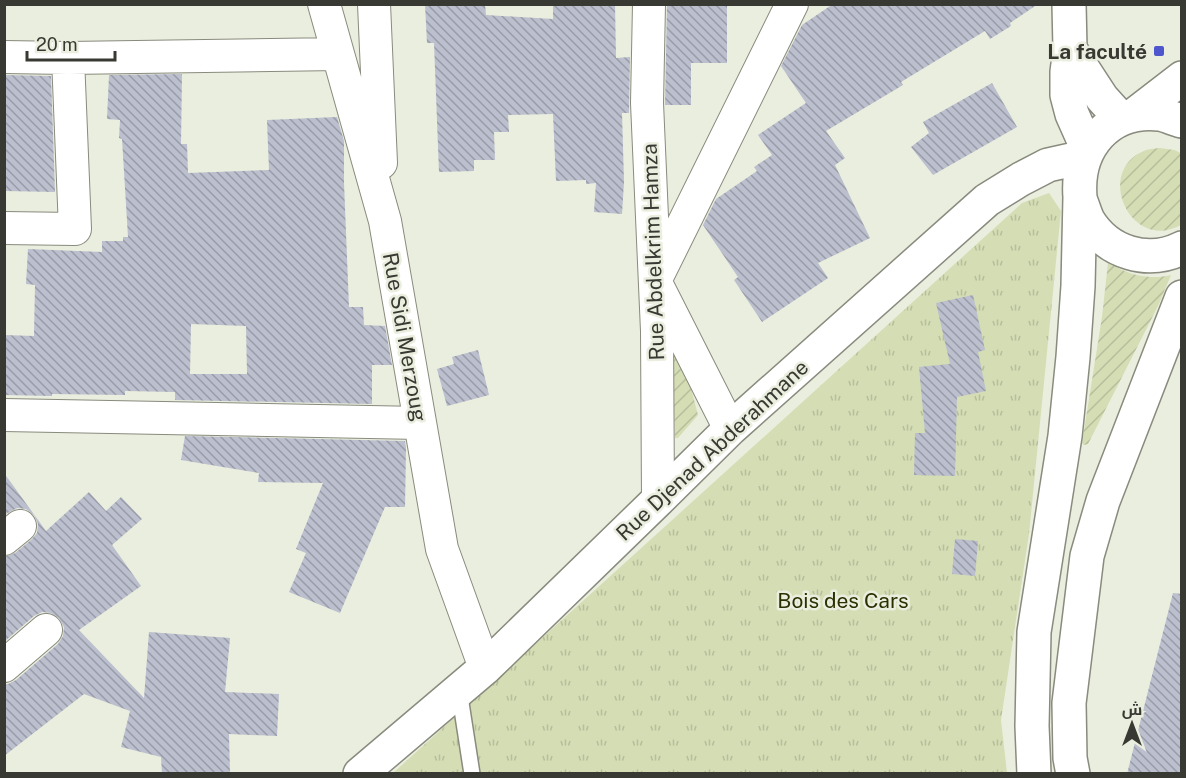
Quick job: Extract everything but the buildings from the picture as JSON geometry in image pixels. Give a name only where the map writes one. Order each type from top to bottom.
[{"type":"main road","points":[[1070,4],[1067,94],[1086,154]]},
{"type":"main road","points":[[1070,49],[1102,98],[1128,117],[1160,114],[1182,121]]},
{"type":"main road","points":[[1034,774],[1032,726],[1034,633],[1065,436],[1074,357],[1080,197],[1078,183],[1086,154],[1097,137],[1108,127],[1128,117],[1182,78]]},
{"type":"main road","name":"Rue Djenad Abderahmane","points":[[360,774],[485,668],[730,429],[987,200],[1048,165],[1086,154]]},
{"type":"main road","points":[[1080,197],[1088,219],[1102,238],[1123,251],[1146,256],[1170,254],[1182,248]]},
{"type":"main road","points":[[1073,774],[1070,758],[1069,703],[1087,556],[1103,501],[1182,297]]},
{"type":"street","name":"Rue Sidi Merzoug","points":[[324,4],[385,221],[442,549],[485,668]]},
{"type":"street","points":[[374,4],[385,221]]},
{"type":"street","name":"Rue Abdelkrim Hamza","points":[[649,4],[647,103],[657,331],[658,500]]},
{"type":"street","points":[[730,429],[655,281],[792,4]]},
{"type":"street","points":[[4,57],[338,54]]},
{"type":"street","points":[[4,228],[75,229],[68,58]]},
{"type":"street","points":[[4,415],[420,423]]},
{"type":"street","points":[[4,666],[46,630]]},
{"type":"lane","points":[[459,690],[472,774]]},
{"type":"green space","points":[[1160,148],[1181,153],[1181,225],[1163,231],[1147,228],[1134,219],[1124,206],[1120,190],[1122,174],[1130,160],[1146,150]]},
{"type":"green space","name":"Bois des Cars","points":[[1049,193],[1061,211],[1029,534],[1001,720],[1007,773],[392,774],[1022,203]]},
{"type":"green space","points":[[1108,263],[1140,276],[1171,275],[1158,306],[1088,444],[1084,445],[1082,443]]},
{"type":"green space","points":[[675,327],[698,415],[678,438],[675,438],[671,330]]},
{"type":"place","name":"La faculté","points":[[1159,51]]}]
